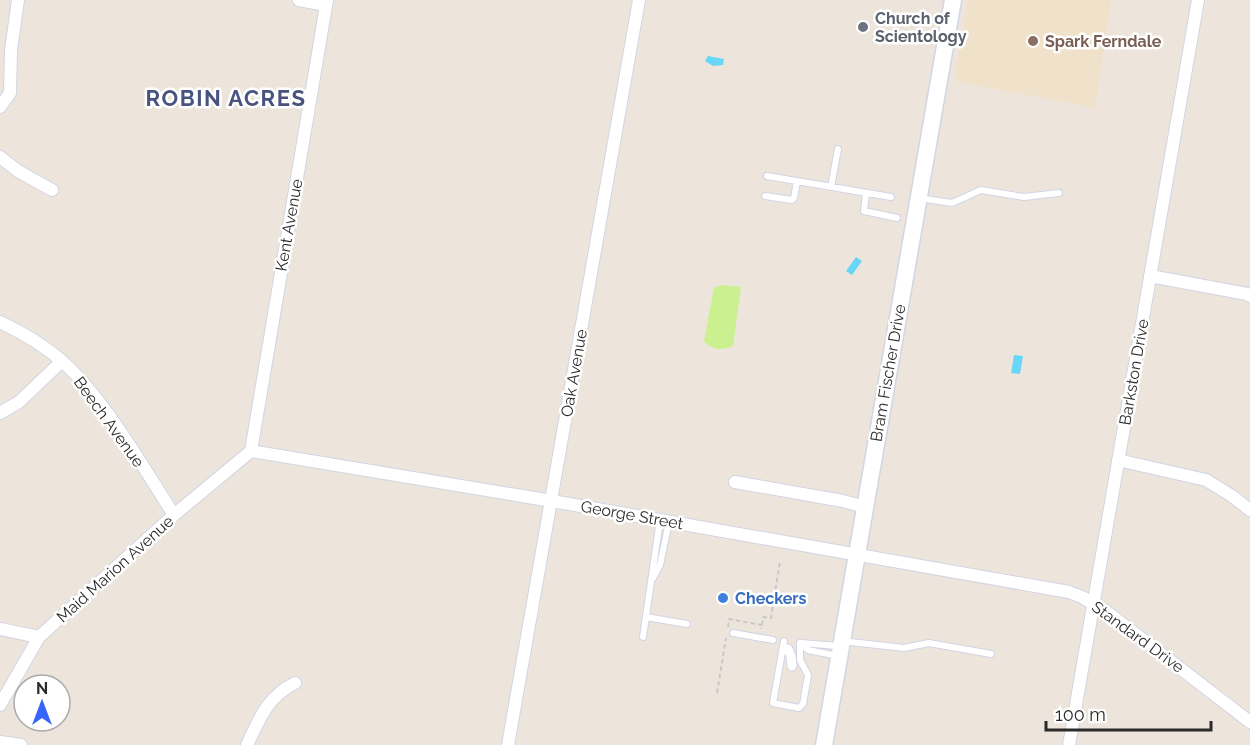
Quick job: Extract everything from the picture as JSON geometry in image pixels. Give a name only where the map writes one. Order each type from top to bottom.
[{"type":"main road","name":"Bram Fischer Drive","points":[[824,745],[953,0]]},
{"type":"street","points":[[0,107],[10,93],[18,0]]},
{"type":"street","points":[[299,0],[327,2]]},
{"type":"street","name":"Oak Avenue","points":[[511,744],[639,0]]},
{"type":"street","name":"Barkston Drive","points":[[1070,745],[1198,0]]},
{"type":"street","name":"Kent Avenue","points":[[251,451],[327,2]]},
{"type":"street","points":[[0,157],[18,171],[52,190]]},
{"type":"street","points":[[1150,276],[1249,295]]},
{"type":"street","name":"Beech Avenue","points":[[0,322],[36,342],[62,361],[88,388],[112,420],[174,516]]},
{"type":"street","points":[[0,414],[19,402],[62,361]]},
{"type":"street","name":"George Street","points":[[251,451],[664,520],[1013,582]]},
{"type":"street","name":"Maid Marion Avenue","points":[[0,705],[39,637],[174,516],[251,451]]},
{"type":"street","points":[[1119,460],[1206,480],[1250,510]]},
{"type":"street","points":[[735,482],[865,507]]},
{"type":"street","name":"Standard Drive","points":[[1013,582],[1069,592],[1094,603],[1250,722]]},
{"type":"street","points":[[0,629],[39,637]]},
{"type":"street","points":[[786,645],[792,666]]},
{"type":"street","points":[[247,745],[273,698],[295,682]]},
{"type":"street","points":[[0,742],[21,745]]},
{"type":"lane","points":[[831,187],[838,149]]},
{"type":"lane","points":[[767,176],[891,197]]},
{"type":"lane","points":[[765,196],[792,200],[797,181]]},
{"type":"lane","points":[[919,198],[952,203],[981,190],[1024,197],[1059,193]]},
{"type":"lane","points":[[866,193],[864,211],[897,218]]},
{"type":"lane","points":[[643,637],[653,578],[654,556],[664,520]]},
{"type":"lane","points":[[646,617],[687,624]]},
{"type":"lane","points":[[733,633],[773,640]]},
{"type":"lane","points":[[800,643],[840,648]]},
{"type":"lane","points":[[800,643],[808,650]]},
{"type":"lane","points":[[786,645],[773,700],[776,704],[802,707],[808,679],[807,671],[800,660],[800,643]]},
{"type":"lane","points":[[800,654],[808,650],[904,648],[929,643],[991,654]]},
{"type":"path","points":[[761,632],[764,617],[771,618],[780,561]]},
{"type":"path","points":[[717,693],[729,619],[762,625]]},
{"type":"shaded area","name":"Spark Ferndale","points":[[968,0],[1111,0],[1095,108],[954,81]]},
{"type":"green space","points":[[722,285],[741,287],[733,346],[718,349],[710,347],[704,341],[714,288]]},
{"type":"water","points":[[708,56],[724,59],[723,65],[713,66],[705,61]]},
{"type":"water","points":[[856,257],[862,261],[852,275],[846,271]]},
{"type":"water","points":[[1014,355],[1023,356],[1020,374],[1011,373]]},
{"type":"place","name":"Church of Scientology","points":[[863,27]]},
{"type":"place","name":"Spark Ferndale","points":[[1033,41]]},
{"type":"place","name":"Checkers","points":[[723,598]]},
{"type":"district","name":"ROBIN ACRES","points":[[226,98]]}]
